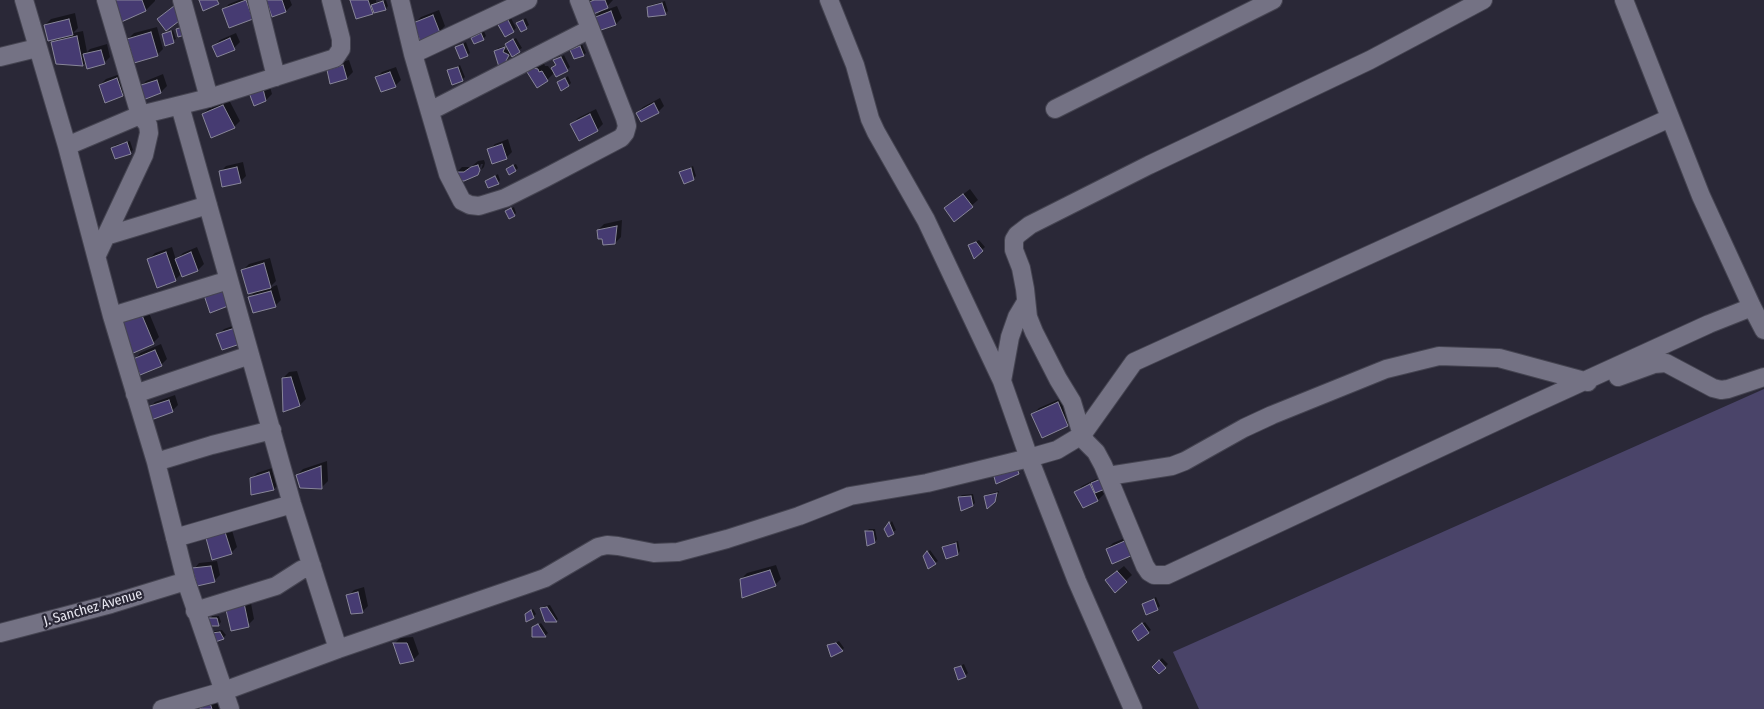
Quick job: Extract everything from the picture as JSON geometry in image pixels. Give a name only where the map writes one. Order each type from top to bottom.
[{"type":"street","points":[[24,0],[67,146],[112,316],[156,462],[186,581],[230,709]]},
{"type":"street","points":[[97,255],[144,155],[149,128],[140,115],[106,0]]},
{"type":"street","points":[[182,0],[209,98]]},
{"type":"street","points":[[257,0],[276,77]]},
{"type":"street","points":[[67,146],[140,115],[209,98],[335,58],[341,50],[341,39],[331,0]]},
{"type":"street","points":[[400,0],[413,54],[448,174],[462,201],[470,206],[479,206],[505,198],[621,138],[625,133],[627,126],[625,118],[579,0]]},
{"type":"street","points":[[413,54],[528,0]]},
{"type":"street","points":[[1055,110],[1273,0]]},
{"type":"street","points":[[1483,0],[1370,60],[1149,165],[1025,228],[1014,240],[1014,250],[1021,268],[1025,289],[1028,316],[1034,332],[1058,380],[1072,402],[1082,435],[1096,452],[1108,476],[1145,566],[1154,575],[1167,575],[1584,381],[1709,324],[1752,307]]},
{"type":"street","points":[[1624,0],[1701,196],[1764,330]]},
{"type":"street","points":[[835,4],[858,74],[870,119],[926,220],[1002,381],[1077,582],[1133,709]]},
{"type":"street","points":[[430,111],[590,29]]},
{"type":"street","points":[[0,57],[37,48]]},
{"type":"street","points":[[180,106],[292,504],[338,649]]},
{"type":"street","points":[[162,709],[224,691],[338,649],[545,578],[598,547],[613,546],[654,553],[678,552],[727,539],[799,516],[850,496],[927,484],[1057,450],[1082,435],[1134,362],[1670,118]]},
{"type":"street","points":[[106,236],[208,205]]},
{"type":"street","points":[[112,316],[229,280]]},
{"type":"street","points":[[1002,381],[1010,337],[1017,316],[1026,302]]},
{"type":"street","points":[[135,394],[250,355]]},
{"type":"street","points":[[1108,476],[1172,466],[1184,462],[1244,428],[1272,416],[1386,369],[1439,356],[1499,358],[1584,381],[1596,382],[1606,381],[1660,363],[1666,363],[1713,388],[1721,390],[1728,390],[1764,377]]},
{"type":"street","points":[[156,462],[272,430]]},
{"type":"street","points":[[175,538],[292,504]]},
{"type":"street","points":[[195,611],[276,586],[301,570],[312,566]]},
{"type":"street","name":"J. Sanchez Avenue","points":[[0,633],[111,604],[186,581]]},
{"type":"shaded area","points":[[1764,389],[1764,709],[1199,709],[1173,652]]},
{"type":"building","points":[[109,0],[142,0],[146,11],[119,23]]},
{"type":"building","points":[[199,0],[217,0],[219,4],[203,11]]},
{"type":"building","points":[[246,0],[253,19],[229,28],[222,9]]},
{"type":"building","points":[[266,0],[282,0],[286,12],[272,17]]},
{"type":"building","points":[[350,0],[368,0],[373,14],[356,19]]},
{"type":"building","points":[[594,0],[605,0],[608,8],[591,15],[587,3]]},
{"type":"building","points":[[383,1],[386,10],[374,13],[371,5]]},
{"type":"building","points":[[662,3],[666,15],[648,17],[647,7]]},
{"type":"building","points":[[174,6],[183,18],[166,31],[157,19]]},
{"type":"building","points":[[611,11],[616,25],[598,31],[593,18]]},
{"type":"building","points":[[433,15],[440,33],[420,41],[413,23]]},
{"type":"building","points":[[507,18],[514,32],[505,37],[497,23]]},
{"type":"building","points":[[69,19],[73,35],[48,41],[44,25]]},
{"type":"building","points":[[523,20],[527,29],[521,32],[516,23]]},
{"type":"building","points":[[183,27],[185,35],[178,37],[176,29]]},
{"type":"building","points":[[171,31],[174,43],[165,46],[162,34]]},
{"type":"building","points":[[151,32],[158,56],[134,63],[127,39]]},
{"type":"building","points":[[481,33],[484,40],[474,44],[471,38]]},
{"type":"building","points":[[77,36],[83,66],[56,64],[51,42]]},
{"type":"building","points":[[230,38],[235,50],[217,57],[212,46]]},
{"type":"building","points":[[513,39],[520,52],[512,57],[505,44]]},
{"type":"building","points":[[463,44],[468,56],[460,59],[455,47]]},
{"type":"building","points":[[580,46],[584,56],[574,59],[570,50]]},
{"type":"building","points":[[505,47],[503,52],[509,55],[506,61],[507,64],[499,67],[494,51]]},
{"type":"building","points":[[101,50],[105,64],[87,69],[83,54]]},
{"type":"building","points":[[561,57],[568,71],[556,77],[551,68],[556,65],[553,60]]},
{"type":"building","points":[[343,65],[347,79],[330,84],[327,70]]},
{"type":"building","points":[[458,67],[463,81],[452,85],[447,70]]},
{"type":"building","points":[[533,68],[538,69],[539,72],[542,71],[548,81],[537,88],[527,72]]},
{"type":"building","points":[[390,72],[396,87],[381,92],[375,77]]},
{"type":"building","points":[[117,78],[123,96],[105,103],[99,85]]},
{"type":"building","points":[[565,78],[569,86],[561,91],[557,82]]},
{"type":"building","points":[[157,80],[161,93],[143,100],[138,86]]},
{"type":"building","points":[[262,85],[266,101],[254,106],[248,90]]},
{"type":"building","points":[[654,103],[659,113],[641,122],[636,113]]},
{"type":"building","points":[[223,105],[235,128],[211,138],[202,114]]},
{"type":"building","points":[[590,114],[598,131],[579,141],[570,124]]},
{"type":"building","points":[[127,142],[131,154],[115,159],[111,148]]},
{"type":"building","points":[[502,144],[507,159],[492,164],[487,149]]},
{"type":"building","points":[[478,165],[480,170],[478,175],[464,181],[457,181],[455,172],[464,172]]},
{"type":"building","points":[[513,165],[516,171],[509,175],[506,169]]},
{"type":"building","points":[[237,167],[241,183],[222,187],[219,171]]},
{"type":"building","points":[[691,168],[694,180],[684,184],[679,172]]},
{"type":"building","points":[[495,176],[499,184],[488,188],[485,181]]},
{"type":"building","points":[[963,194],[973,207],[954,222],[944,208]]},
{"type":"building","points":[[511,208],[515,216],[509,219],[505,211]]},
{"type":"building","points":[[617,226],[615,244],[603,245],[602,239],[598,239],[597,230]]},
{"type":"building","points":[[976,242],[983,251],[974,259],[968,245]]},
{"type":"building","points":[[166,252],[176,281],[157,288],[147,259]]},
{"type":"building","points":[[191,252],[198,271],[182,277],[175,259]]},
{"type":"building","points":[[264,263],[271,288],[248,294],[241,270]]},
{"type":"building","points":[[222,289],[228,306],[210,313],[204,295]]},
{"type":"building","points":[[271,291],[276,307],[253,313],[248,297]]},
{"type":"building","points":[[141,313],[154,344],[131,354],[118,323]]},
{"type":"building","points":[[235,328],[240,344],[222,350],[216,334]]},
{"type":"building","points":[[155,350],[162,366],[140,375],[133,359]]},
{"type":"building","points":[[291,377],[300,406],[283,412],[282,378]]},
{"type":"building","points":[[169,400],[173,412],[151,420],[147,407]]},
{"type":"building","points":[[1058,402],[1068,426],[1042,438],[1031,414]]},
{"type":"building","points":[[321,466],[322,489],[300,488],[296,475]]},
{"type":"building","points":[[1017,468],[1019,474],[996,484],[993,473]]},
{"type":"building","points":[[269,472],[274,490],[251,495],[250,478]]},
{"type":"building","points":[[1101,479],[1105,489],[1095,493],[1091,483]]},
{"type":"building","points":[[1090,484],[1098,501],[1083,508],[1074,492]]},
{"type":"building","points":[[997,493],[995,502],[987,509],[984,496]]},
{"type":"building","points":[[971,496],[973,506],[961,511],[958,497]]},
{"type":"building","points":[[889,522],[894,534],[888,537],[884,529]]},
{"type":"building","points":[[865,531],[873,531],[875,543],[867,546]]},
{"type":"building","points":[[225,532],[232,554],[212,560],[206,538]]},
{"type":"building","points":[[1127,540],[1133,555],[1112,564],[1106,549]]},
{"type":"building","points":[[956,543],[958,555],[946,559],[942,547]]},
{"type":"building","points":[[927,551],[936,564],[928,569],[923,556]]},
{"type":"building","points":[[211,566],[215,582],[197,586],[192,568]]},
{"type":"building","points":[[770,570],[776,586],[742,598],[740,579]]},
{"type":"building","points":[[1117,571],[1127,582],[1115,593],[1105,580]]},
{"type":"building","points":[[358,592],[363,613],[351,614],[346,595]]},
{"type":"building","points":[[1154,599],[1158,610],[1146,615],[1142,604]]},
{"type":"building","points":[[244,603],[249,627],[231,631],[226,610]]},
{"type":"building","points":[[547,607],[557,622],[545,622],[540,608]]},
{"type":"building","points":[[531,610],[534,618],[526,622],[525,614]]},
{"type":"building","points":[[208,618],[217,618],[219,626],[208,626]]},
{"type":"building","points":[[1142,623],[1149,633],[1138,641],[1132,631]]},
{"type":"building","points":[[538,624],[546,637],[532,637],[532,627]]},
{"type":"building","points":[[220,632],[224,639],[215,642],[211,633]]},
{"type":"building","points":[[393,643],[407,643],[414,661],[400,664]]},
{"type":"building","points":[[836,643],[843,651],[831,657],[827,645]]},
{"type":"building","points":[[1159,660],[1166,668],[1159,674],[1152,667]]},
{"type":"building","points":[[961,666],[966,677],[958,680],[954,668]]},
{"type":"building","points":[[210,703],[212,709],[200,709],[200,708]]}]
